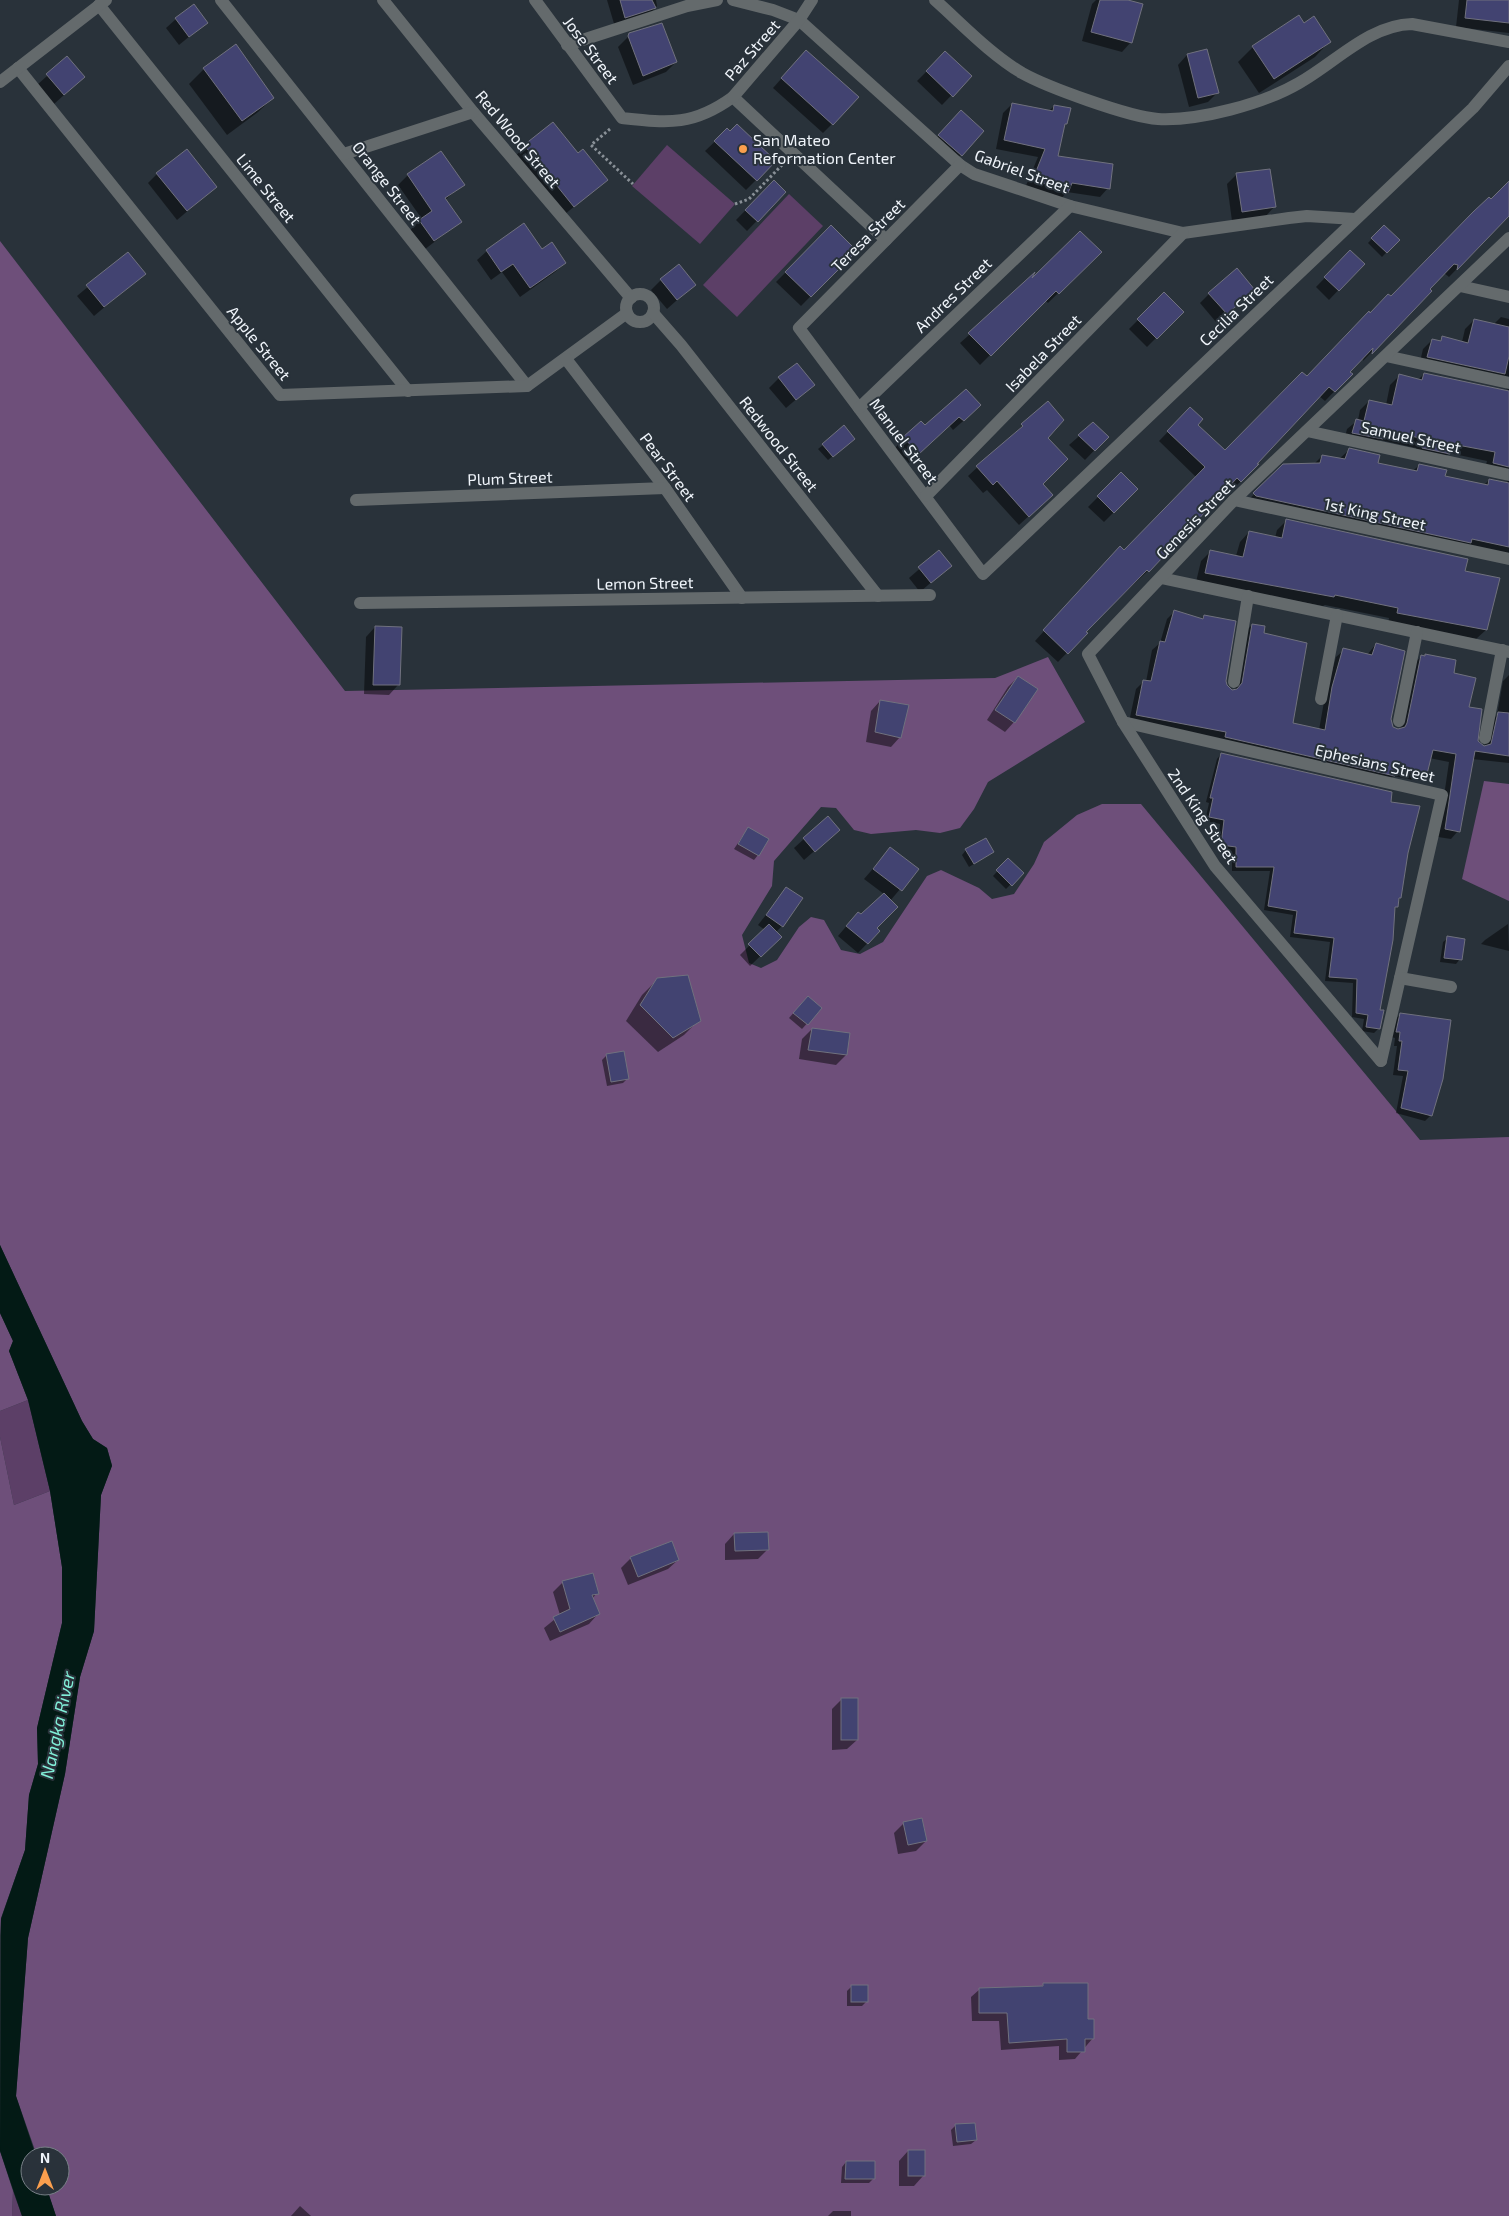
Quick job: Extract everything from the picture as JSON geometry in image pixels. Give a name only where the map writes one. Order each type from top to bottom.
[{"type":"street","name":"Orange Street","points":[[221,0],[527,386]]},
{"type":"street","name":"Red Wood Street","points":[[383,0],[473,112],[631,298]]},
{"type":"street","name":"Jose Street","points":[[535,0],[622,118]]},
{"type":"street","points":[[567,45],[670,11],[717,0]]},
{"type":"street","name":"Gabriel Street","points":[[733,0],[773,10],[799,20],[960,166],[974,174],[1070,206],[1183,233],[1298,217],[1355,219]]},
{"type":"street","name":"Paz Street","points":[[622,118],[666,122],[684,121],[706,114],[732,97],[799,20],[812,0]]},
{"type":"street","points":[[935,0],[999,56],[1021,72],[1092,100],[1155,119],[1200,116],[1258,103],[1279,94],[1372,36],[1398,25],[1422,26],[1509,42]]},
{"type":"street","points":[[0,82],[103,3]]},
{"type":"street","name":"Lime Street","points":[[103,3],[408,391]]},
{"type":"street","name":"Cecilia Street","points":[[983,574],[1473,108],[1509,66]]},
{"type":"street","name":"Apple Street","points":[[18,68],[280,395],[527,386]]},
{"type":"street","points":[[732,97],[886,240]]},
{"type":"street","points":[[344,154],[473,112]]},
{"type":"street","name":"Teresa Street","points":[[799,328],[960,166]]},
{"type":"street","name":"Andres Street","points":[[859,408],[1070,206]]},
{"type":"street","name":"Isabela Street","points":[[926,496],[1183,233]]},
{"type":"street","name":"Genesis Street","points":[[1162,578],[1234,500],[1509,238]]},
{"type":"street","points":[[1460,286],[1509,297]]},
{"type":"street","points":[[527,386],[627,313],[628,302],[631,298],[643,295],[648,297],[654,307],[654,313],[650,319],[637,322],[627,313]]},
{"type":"street","name":"Redwood Street","points":[[654,313],[878,596]]},
{"type":"street","name":"Manuel Street","points":[[799,328],[983,574]]},
{"type":"street","points":[[1386,356],[1509,383]]},
{"type":"street","name":"Pear Street","points":[[566,359],[665,488],[742,598]]},
{"type":"street","name":"Samuel Street","points":[[1306,431],[1509,475]]},
{"type":"street","name":"Plum Street","points":[[356,500],[665,488]]},
{"type":"street","name":"1st King Street","points":[[1234,500],[1509,559]]},
{"type":"street","name":"Genesis Street","points":[[1162,578],[1506,651]]},
{"type":"street","name":"2nd King Street","points":[[1162,578],[1088,654],[1123,722],[1215,866],[1382,1061]]},
{"type":"street","name":"Lemon Street","points":[[360,603],[930,595]]},
{"type":"street","points":[[1234,682],[1248,596]]},
{"type":"street","points":[[1321,699],[1336,615]]},
{"type":"street","points":[[1399,721],[1417,632]]},
{"type":"street","points":[[1485,738],[1506,651]]},
{"type":"street","name":"Ephesians Street","points":[[1123,722],[1442,795],[1382,1061]]},
{"type":"street","points":[[1400,978],[1450,987]]},
{"type":"path","points":[[622,118],[591,145],[633,184]]},
{"type":"path","points":[[735,204],[749,199],[782,165]]},
{"type":"shaded area","points":[[667,145],[735,204],[700,244],[632,186]]},
{"type":"shaded area","points":[[789,194],[823,226],[737,317],[703,285]]},
{"type":"shaded area","points":[[0,241],[345,691],[995,678],[1048,657],[1085,722],[988,782],[974,809],[960,828],[940,833],[916,830],[871,834],[854,830],[836,808],[821,807],[774,861],[772,886],[742,935],[749,963],[761,968],[777,960],[799,927],[811,917],[824,920],[841,950],[860,954],[883,942],[927,876],[941,870],[979,888],[992,899],[1014,894],[1034,864],[1044,842],[1077,815],[1102,804],[1141,804],[1420,1140],[1509,1137],[1509,2216],[56,2216],[49,2196],[70,2196],[70,2146],[34,2146],[16,2096],[28,1938],[65,1774],[80,1677],[94,1631],[101,1495],[112,1465],[107,1448],[93,1439],[82,1421],[0,1245]]},
{"type":"shaded area","points":[[1484,781],[1509,784],[1509,901],[1462,879]]},
{"type":"shaded area","points":[[0,1313],[13,1341],[9,1351],[28,1400],[0,1411]]},
{"type":"shaded area","points":[[28,1400],[50,1491],[14,1505],[0,1437],[0,1411]]},
{"type":"shaded area","points":[[0,1437],[14,1505],[50,1491],[62,1567],[62,1623],[37,1728],[38,1764],[29,1795],[25,1850],[1,1918],[0,1936]]},
{"type":"shaded area","points":[[0,2151],[13,2191],[12,2216],[0,2216]]},
{"type":"shaded area","points":[[13,2191],[22,2216],[12,2216]]},
{"type":"water","name":"Nangka River","points":[[0,1245],[82,1421],[93,1439],[107,1448],[112,1466],[101,1495],[94,1631],[80,1677],[65,1774],[28,1938],[16,2096],[33,2146],[20,2146],[20,2196],[49,2196],[56,2216],[22,2216],[0,2151],[1,1919],[25,1850],[29,1795],[38,1764],[37,1728],[62,1623],[62,1567],[50,1491],[28,1400],[9,1351],[13,1341],[0,1313]]},
{"type":"building","points":[[620,0],[652,0],[656,8],[625,18]]},
{"type":"building","points":[[1100,0],[1128,0],[1143,4],[1132,43],[1091,32]]},
{"type":"building","points":[[1467,0],[1509,0],[1509,23],[1465,18]]},
{"type":"building","points":[[194,4],[208,23],[189,37],[175,18]]},
{"type":"building","points":[[1299,15],[1304,23],[1314,16],[1331,42],[1274,79],[1252,46]]},
{"type":"building","points":[[662,23],[677,62],[643,76],[628,36],[629,33]]},
{"type":"building","points":[[236,44],[274,98],[242,121],[203,68]]},
{"type":"building","points":[[1207,49],[1219,93],[1198,98],[1187,54]]},
{"type":"building","points":[[806,50],[859,97],[833,125],[781,78]]},
{"type":"building","points":[[945,51],[972,76],[953,97],[926,71]]},
{"type":"building","points":[[67,56],[85,77],[64,95],[46,74]]},
{"type":"building","points":[[1012,103],[1053,111],[1054,105],[1071,108],[1067,124],[1065,124],[1058,156],[1113,164],[1110,189],[1072,183],[1068,193],[1033,179],[1045,149],[1004,140]]},
{"type":"building","points":[[961,110],[984,131],[962,156],[938,135]]},
{"type":"building","points":[[553,122],[578,153],[583,149],[608,180],[574,207],[524,145]]},
{"type":"building","name":"San Mateo Reformation Center","points":[[737,124],[776,161],[757,181],[714,141],[727,128],[730,131]]},
{"type":"building","points":[[187,149],[217,187],[187,211],[156,173]]},
{"type":"building","points":[[441,151],[465,185],[445,198],[462,222],[434,241],[419,220],[432,211],[407,174]]},
{"type":"building","points":[[1270,169],[1276,207],[1242,212],[1236,173]]},
{"type":"building","points":[[774,180],[786,192],[758,222],[745,210]]},
{"type":"building","points":[[1509,181],[1509,216],[1457,270],[1458,265],[1454,264],[1430,289],[1432,291],[1372,354],[1373,348],[1350,372],[1353,374],[1335,392],[1329,387],[1241,482],[1237,478],[1149,572],[1147,570],[1086,632],[1088,633],[1068,654],[1043,630],[1120,546],[1124,550],[1205,467],[1167,431],[1190,407],[1203,419],[1198,425],[1225,450],[1302,372],[1307,376],[1369,311],[1370,313],[1388,294],[1391,296],[1473,212],[1489,197],[1491,199]]},
{"type":"building","points":[[524,223],[542,249],[552,242],[566,263],[530,288],[513,264],[501,272],[486,250]]},
{"type":"building","points":[[831,225],[857,251],[811,297],[785,272]]},
{"type":"building","points":[[1384,225],[1400,240],[1387,253],[1371,238]]},
{"type":"building","points":[[1080,231],[1102,252],[1059,294],[1056,291],[991,356],[968,333],[1035,272],[1032,278]]},
{"type":"building","points":[[1350,250],[1365,264],[1339,291],[1324,277]]},
{"type":"building","points":[[128,252],[146,274],[104,307],[86,285]]},
{"type":"building","points":[[679,264],[696,285],[677,300],[660,279]]},
{"type":"building","points":[[1237,268],[1255,290],[1227,314],[1208,293]]},
{"type":"building","points":[[1164,292],[1184,312],[1157,339],[1137,319]]},
{"type":"building","points":[[1474,319],[1509,327],[1509,356],[1505,374],[1427,357],[1432,339],[1441,341],[1442,336],[1468,343]]},
{"type":"building","points":[[797,363],[815,385],[796,400],[778,377]]},
{"type":"building","points":[[1424,373],[1509,391],[1509,467],[1493,463],[1495,452],[1452,444],[1450,454],[1422,448],[1424,439],[1385,430],[1383,439],[1352,433],[1356,419],[1364,421],[1369,400],[1392,405],[1399,374],[1422,380]]},
{"type":"building","points":[[966,389],[981,405],[964,421],[959,417],[919,454],[903,437],[921,421],[925,425]]},
{"type":"building","points":[[1048,401],[1064,420],[1048,438],[1068,459],[1043,484],[1053,495],[1029,517],[997,481],[993,485],[976,466],[1023,426],[1021,424]]},
{"type":"building","points":[[1093,422],[1109,437],[1095,451],[1078,435]]},
{"type":"building","points":[[844,425],[855,439],[833,457],[822,444]]},
{"type":"building","points":[[1349,448],[1380,455],[1378,463],[1417,471],[1419,464],[1447,470],[1445,476],[1488,485],[1489,479],[1509,483],[1509,547],[1472,539],[1471,543],[1256,496],[1253,493],[1283,464],[1320,463],[1322,455],[1345,459]]},
{"type":"building","points":[[1121,472],[1138,489],[1114,513],[1097,496]]},
{"type":"building","points":[[1286,519],[1468,559],[1465,571],[1500,578],[1487,630],[1397,613],[1398,608],[1335,595],[1334,597],[1205,573],[1210,550],[1243,557],[1249,531],[1282,538]]},
{"type":"building","points":[[939,550],[952,566],[931,583],[918,567]]},
{"type":"building","points":[[1174,610],[1203,619],[1204,615],[1236,621],[1226,681],[1232,690],[1237,689],[1242,683],[1252,624],[1265,626],[1264,633],[1307,643],[1293,723],[1325,730],[1332,687],[1343,648],[1372,655],[1376,643],[1405,651],[1391,719],[1393,727],[1398,729],[1405,727],[1407,723],[1421,655],[1425,656],[1425,654],[1456,660],[1454,673],[1476,678],[1469,707],[1482,709],[1478,741],[1484,746],[1491,744],[1498,712],[1509,713],[1509,756],[1475,751],[1460,832],[1445,829],[1456,754],[1433,750],[1427,774],[1396,767],[1395,776],[1225,737],[1226,732],[1136,715],[1143,680],[1151,681],[1160,641],[1165,642]]},
{"type":"building","points":[[375,626],[402,627],[400,685],[373,685]]},
{"type":"building","points":[[1018,676],[1038,689],[1015,723],[995,710]]},
{"type":"building","points":[[880,700],[909,705],[901,738],[875,732]]},
{"type":"building","points":[[1221,753],[1392,792],[1391,802],[1420,806],[1408,853],[1401,898],[1399,898],[1398,907],[1395,907],[1393,940],[1380,1010],[1384,1010],[1380,1029],[1366,1027],[1368,1015],[1356,1013],[1357,979],[1329,977],[1334,938],[1294,933],[1297,911],[1268,906],[1274,867],[1236,867],[1236,847],[1221,845],[1224,820],[1209,817],[1213,798],[1210,798]]},
{"type":"building","points":[[828,816],[840,830],[815,852],[803,838]]},
{"type":"building","points":[[748,827],[769,839],[759,856],[738,844]]},
{"type":"building","points":[[986,838],[994,852],[974,864],[965,849]]},
{"type":"building","points":[[890,847],[919,869],[902,891],[873,869]]},
{"type":"building","points":[[1008,858],[1024,873],[1012,886],[996,870]]},
{"type":"building","points":[[786,887],[803,898],[783,927],[766,915]]},
{"type":"building","points":[[884,893],[898,907],[877,928],[880,931],[868,944],[846,926],[858,912],[861,914]]},
{"type":"building","points":[[769,924],[782,937],[761,957],[748,944]]},
{"type":"building","points":[[1447,936],[1465,939],[1462,960],[1444,958]]},
{"type":"building","points":[[688,975],[701,1021],[673,1038],[640,1005],[657,978]]},
{"type":"building","points":[[808,996],[822,1008],[808,1025],[793,1013]]},
{"type":"building","points":[[1400,1013],[1451,1020],[1443,1079],[1432,1116],[1401,1108],[1408,1071],[1398,1070],[1402,1041],[1399,1041],[1400,1032],[1396,1032]]},
{"type":"building","points":[[812,1028],[850,1033],[847,1055],[808,1050]]},
{"type":"building","points":[[624,1051],[629,1079],[611,1082],[606,1054]]},
{"type":"building","points":[[768,1532],[769,1550],[735,1551],[734,1533]]},
{"type":"building","points":[[672,1541],[679,1560],[638,1577],[630,1557]]},
{"type":"building","points":[[593,1573],[599,1594],[592,1595],[600,1614],[560,1632],[553,1617],[570,1609],[562,1581]]},
{"type":"building","points":[[841,1698],[858,1698],[858,1740],[841,1740]]},
{"type":"building","points":[[922,1818],[927,1841],[908,1845],[903,1822]]},
{"type":"building","points":[[1043,1983],[1088,1983],[1088,2019],[1094,2019],[1094,2039],[1085,2039],[1085,2052],[1067,2052],[1067,2039],[1009,2043],[1007,2013],[979,2013],[979,1988],[1043,1986]]},
{"type":"building","points":[[851,1985],[868,1985],[868,2002],[851,2002]]},
{"type":"building","points":[[975,2123],[977,2140],[957,2142],[955,2124]]},
{"type":"building","points":[[908,2150],[925,2150],[925,2176],[908,2176]]},
{"type":"building","points":[[846,2161],[875,2161],[875,2179],[845,2179]]},
{"type":"place","name":"San Mateo Reformation Center","points":[[743,149]]}]
